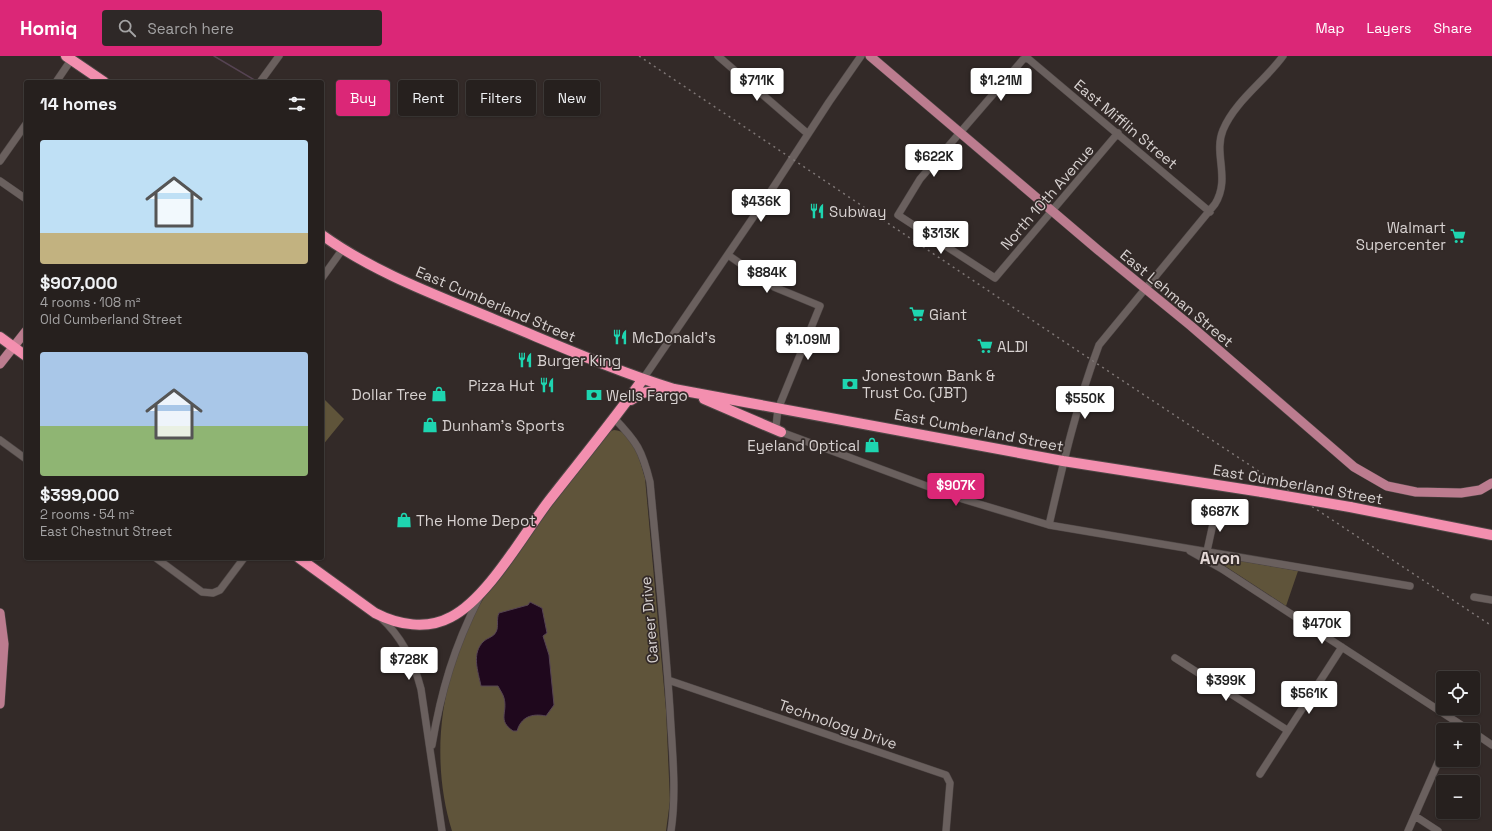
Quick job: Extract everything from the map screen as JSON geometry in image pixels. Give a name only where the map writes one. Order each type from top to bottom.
[{"type":"highway","points":[[69,58],[101,80]]},
{"type":"highway","name":"East Cumberland Street","points":[[324,236],[342,250],[412,285],[644,379],[674,388],[778,409],[1063,461],[1262,492],[1492,535]]},
{"type":"highway","points":[[0,337],[24,354]]},
{"type":"highway","points":[[302,560],[375,613],[387,619],[402,624],[429,623],[450,618],[463,610],[479,596],[553,496],[644,379]]},
{"type":"highway","points":[[624,406],[642,394],[654,390],[674,388]]},
{"type":"highway","points":[[688,391],[781,432]]},
{"type":"main road","name":"East Lehman Street","points":[[870,56],[1052,211],[1191,326],[1354,467],[1386,486],[1416,492],[1461,493],[1480,490],[1492,483]]},
{"type":"main road","points":[[0,364],[24,333]]},
{"type":"main road","points":[[0,613],[4,644],[0,704]]},
{"type":"street","points":[[262,80],[279,56]]},
{"type":"street","points":[[718,56],[808,134]]},
{"type":"street","points":[[644,379],[861,56]]},
{"type":"street","points":[[960,133],[1026,56]]},
{"type":"street","name":"East Mifflin Street","points":[[1026,56],[1210,212]]},
{"type":"street","points":[[1049,525],[1063,461],[1089,370],[1099,345],[1210,212],[1220,196],[1223,181],[1220,146],[1222,131],[1229,118],[1282,56]]},
{"type":"street","points":[[57,80],[69,58]]},
{"type":"street","points":[[0,161],[24,127]]},
{"type":"street","name":"North 10th Avenue","points":[[960,133],[920,179],[898,215],[995,278],[1118,133]]},
{"type":"street","points":[[0,181],[24,198]]},
{"type":"street","points":[[324,275],[342,250]]},
{"type":"street","points":[[728,256],[774,287],[820,306],[778,409],[776,426],[781,432],[959,498],[1049,525],[1410,586]]},
{"type":"street","name":"Career Drive","points":[[614,418],[639,446],[645,461],[650,482],[668,680],[674,797],[671,831]]},
{"type":"street","points":[[0,440],[24,458]]},
{"type":"street","points":[[1206,551],[1216,510]]},
{"type":"street","points":[[1180,548],[1222,569],[1457,722]]},
{"type":"street","points":[[159,560],[202,592],[213,594],[220,590],[242,560]]},
{"type":"street","points":[[431,753],[445,680],[459,642],[479,596]]},
{"type":"street","points":[[1474,597],[1492,600]]},
{"type":"street","points":[[375,613],[391,627],[408,653],[416,670],[422,689],[442,831]]},
{"type":"street","points":[[1260,774],[1342,647]]},
{"type":"street","points":[[1175,658],[1287,730]]},
{"type":"street","name":"Technology Drive","points":[[668,680],[946,775],[950,783],[946,831]]},
{"type":"street","points":[[1480,737],[1492,745]]},
{"type":"street","points":[[1408,831],[1436,767]]},
{"type":"street","points":[[1415,816],[1438,831]]},
{"type":"shaded area","points":[[324,399],[344,419],[324,444]]},
{"type":"shaded area","points":[[614,430],[621,431],[631,441],[645,478],[666,710],[670,801],[666,831],[452,831],[445,801],[441,771],[441,741],[443,710],[449,681],[458,651],[470,623],[485,596],[509,561],[580,467],[609,432]]},
{"type":"shaded area","points":[[1208,555],[1298,571],[1286,606]]},
{"type":"shaded area","points":[[530,602],[542,608],[547,633],[543,636],[549,655],[554,705],[546,716],[536,715],[528,717],[521,722],[517,731],[513,731],[508,727],[504,720],[505,703],[498,686],[481,686],[476,662],[480,646],[496,632],[499,613],[528,605]]},
{"type":"waterway","points":[[214,56],[255,80]]},
{"type":"railway","points":[[639,56],[1093,361],[1492,626]]},
{"type":"place","name":"Subway","points":[[817,211]]},
{"type":"place","name":"Walmart Supercenter","points":[[1458,236]]},
{"type":"place","name":"Giant","points":[[917,314]]},
{"type":"place","name":"McDonald's","points":[[620,337]]},
{"type":"place","name":"ALDI","points":[[985,346]]},
{"type":"place","name":"Burger King","points":[[525,360]]},
{"type":"place","name":"Jonestown Bank & Trust Co. (JBT)","points":[[850,384]]},
{"type":"place","name":"Pizza Hut","points":[[547,385]]},
{"type":"place","name":"Dollar Tree","points":[[439,394]]},
{"type":"place","name":"Wells Fargo","points":[[594,395]]},
{"type":"place","name":"Dunham's Sports","points":[[430,425]]},
{"type":"place","name":"Eyeland Optical","points":[[872,445]]},
{"type":"place","name":"The Home Depot","points":[[404,520]]},
{"type":"district","name":"Avon","points":[[1220,558]]}]
